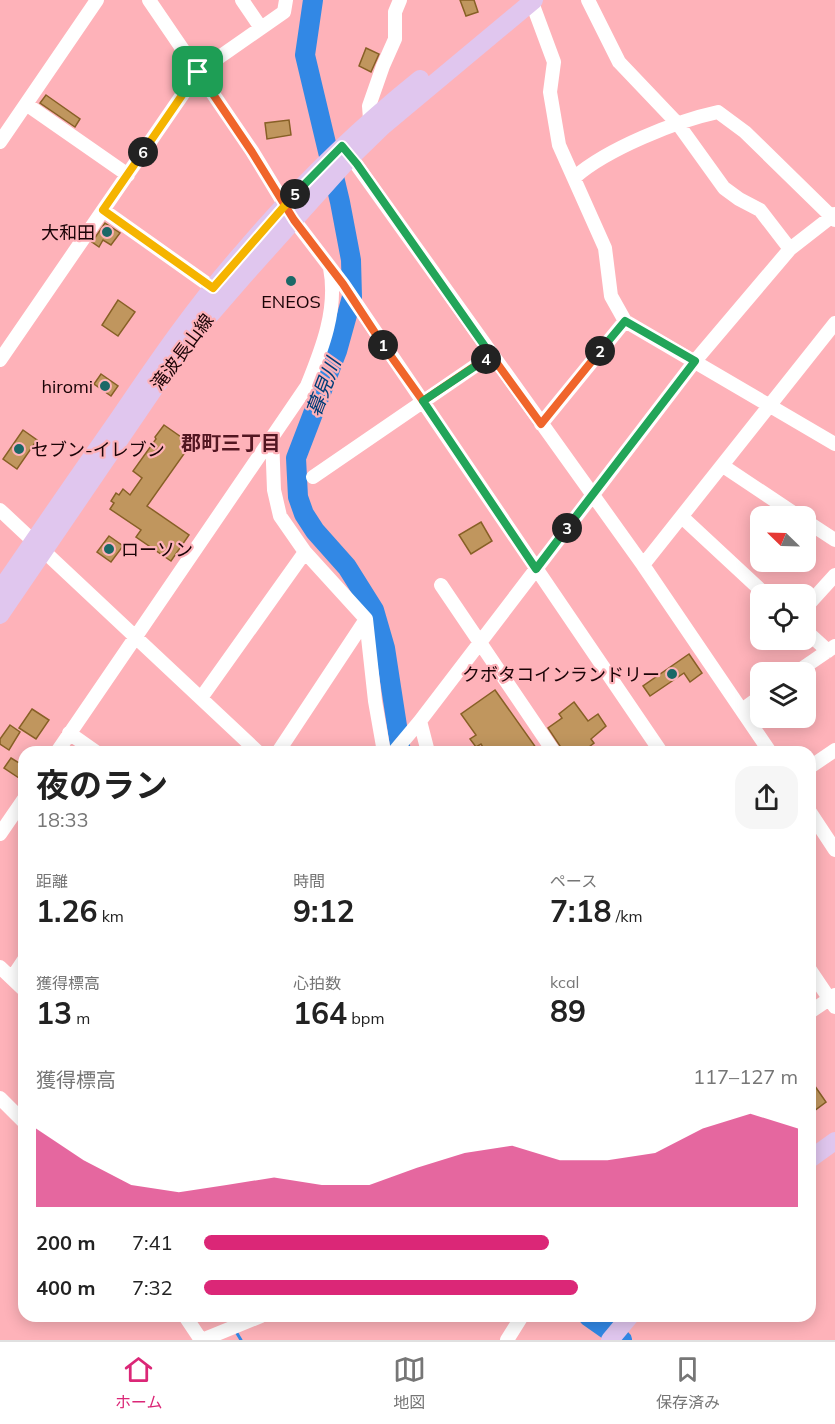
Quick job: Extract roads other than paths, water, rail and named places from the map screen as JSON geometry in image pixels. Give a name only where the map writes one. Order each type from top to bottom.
[{"type":"main road","name":"滝波長山線","points":[[347,154],[370,119],[528,0]]},
{"type":"main road","name":"滝波長山線","points":[[0,615],[39,546],[159,359],[213,288],[285,203],[317,183],[347,154],[383,126],[528,0]]},
{"type":"main road","name":"滝波長山線","points":[[0,590],[39,546],[197,330],[294,220],[317,183]]},
{"type":"main road","points":[[816,1155],[835,1141]]},
{"type":"main road","points":[[610,1340],[625,1322]]},
{"type":"street","points":[[0,142],[97,0]]},
{"type":"street","points":[[149,0],[285,203],[294,220],[343,284],[656,746]]},
{"type":"street","points":[[242,0],[261,28]]},
{"type":"street","points":[[0,360],[198,72],[284,12],[286,0]]},
{"type":"street","points":[[370,119],[369,106],[395,39],[395,12],[400,0]]},
{"type":"street","points":[[528,0],[554,62],[550,92],[559,145],[605,248],[611,296],[625,321],[835,444]]},
{"type":"street","points":[[588,0],[619,62],[678,124],[724,188],[760,210],[790,249]]},
{"type":"street","points":[[26,104],[128,175]]},
{"type":"street","points":[[399,746],[695,361],[790,249],[834,217],[745,132],[718,112],[697,116],[613,152],[575,177]]},
{"type":"street","points":[[347,154],[643,565],[766,746]]},
{"type":"street","points":[[103,210],[213,288]]},
{"type":"street","points":[[61,746],[307,386],[322,349],[330,311],[332,282],[329,266]]},
{"type":"street","points":[[541,424],[625,321]]},
{"type":"street","points":[[643,565],[835,323]]},
{"type":"street","points":[[314,477],[491,355]]},
{"type":"street","points":[[272,437],[274,489],[280,516],[305,552],[366,619],[375,701],[383,746]]},
{"type":"street","points":[[723,466],[783,506]]},
{"type":"street","points":[[0,510],[252,746]]},
{"type":"street","points":[[682,517],[754,584]]},
{"type":"street","points":[[816,528],[835,540]]},
{"type":"street","points":[[201,698],[305,552]]},
{"type":"street","points":[[816,596],[835,575]]},
{"type":"street","points":[[441,585],[550,746]]},
{"type":"street","points":[[282,746],[366,619]]},
{"type":"street","points":[[812,662],[831,649],[816,638]]},
{"type":"street","points":[[742,710],[750,704]]},
{"type":"street","points":[[418,723],[426,746]]},
{"type":"street","points":[[69,733],[87,746]]},
{"type":"street","points":[[816,763],[835,750]]},
{"type":"street","points":[[0,834],[18,808]]},
{"type":"street","points":[[816,821],[835,850]]},
{"type":"street","points":[[0,967],[18,984]]},
{"type":"street","points":[[12,978],[18,969]]},
{"type":"street","points":[[816,978],[833,1000],[816,1009]]},
{"type":"street","points":[[0,1098],[18,1116]]},
{"type":"street","points":[[189,1322],[202,1340],[246,1322]]},
{"type":"street","points":[[507,1340],[518,1322]]},
{"type":"waterway","name":"暮見川","points":[[313,0],[305,55],[340,202],[351,260],[352,297],[337,351],[296,458],[298,497],[304,514],[315,531],[347,567],[374,610],[385,648],[400,746]]},
{"type":"waterway","name":"暮見川","points":[[596,1322],[622,1340]]},
{"type":"waterway","points":[[235,1330],[241,1340]]},
{"type":"place","name":"大和田","points":[[107,232]]},
{"type":"place","name":"ENEOS","points":[[291,281]]},
{"type":"place","name":"hiromi","points":[[105,386]]},
{"type":"place","name":"セブン-イレブン","points":[[19,449]]},
{"type":"place","name":"ローソン","points":[[109,549]]},
{"type":"place","name":"クボタコインランドリー","points":[[672,674]]},
{"type":"district","name":"郡町三丁目","points":[[231,442]]}]
